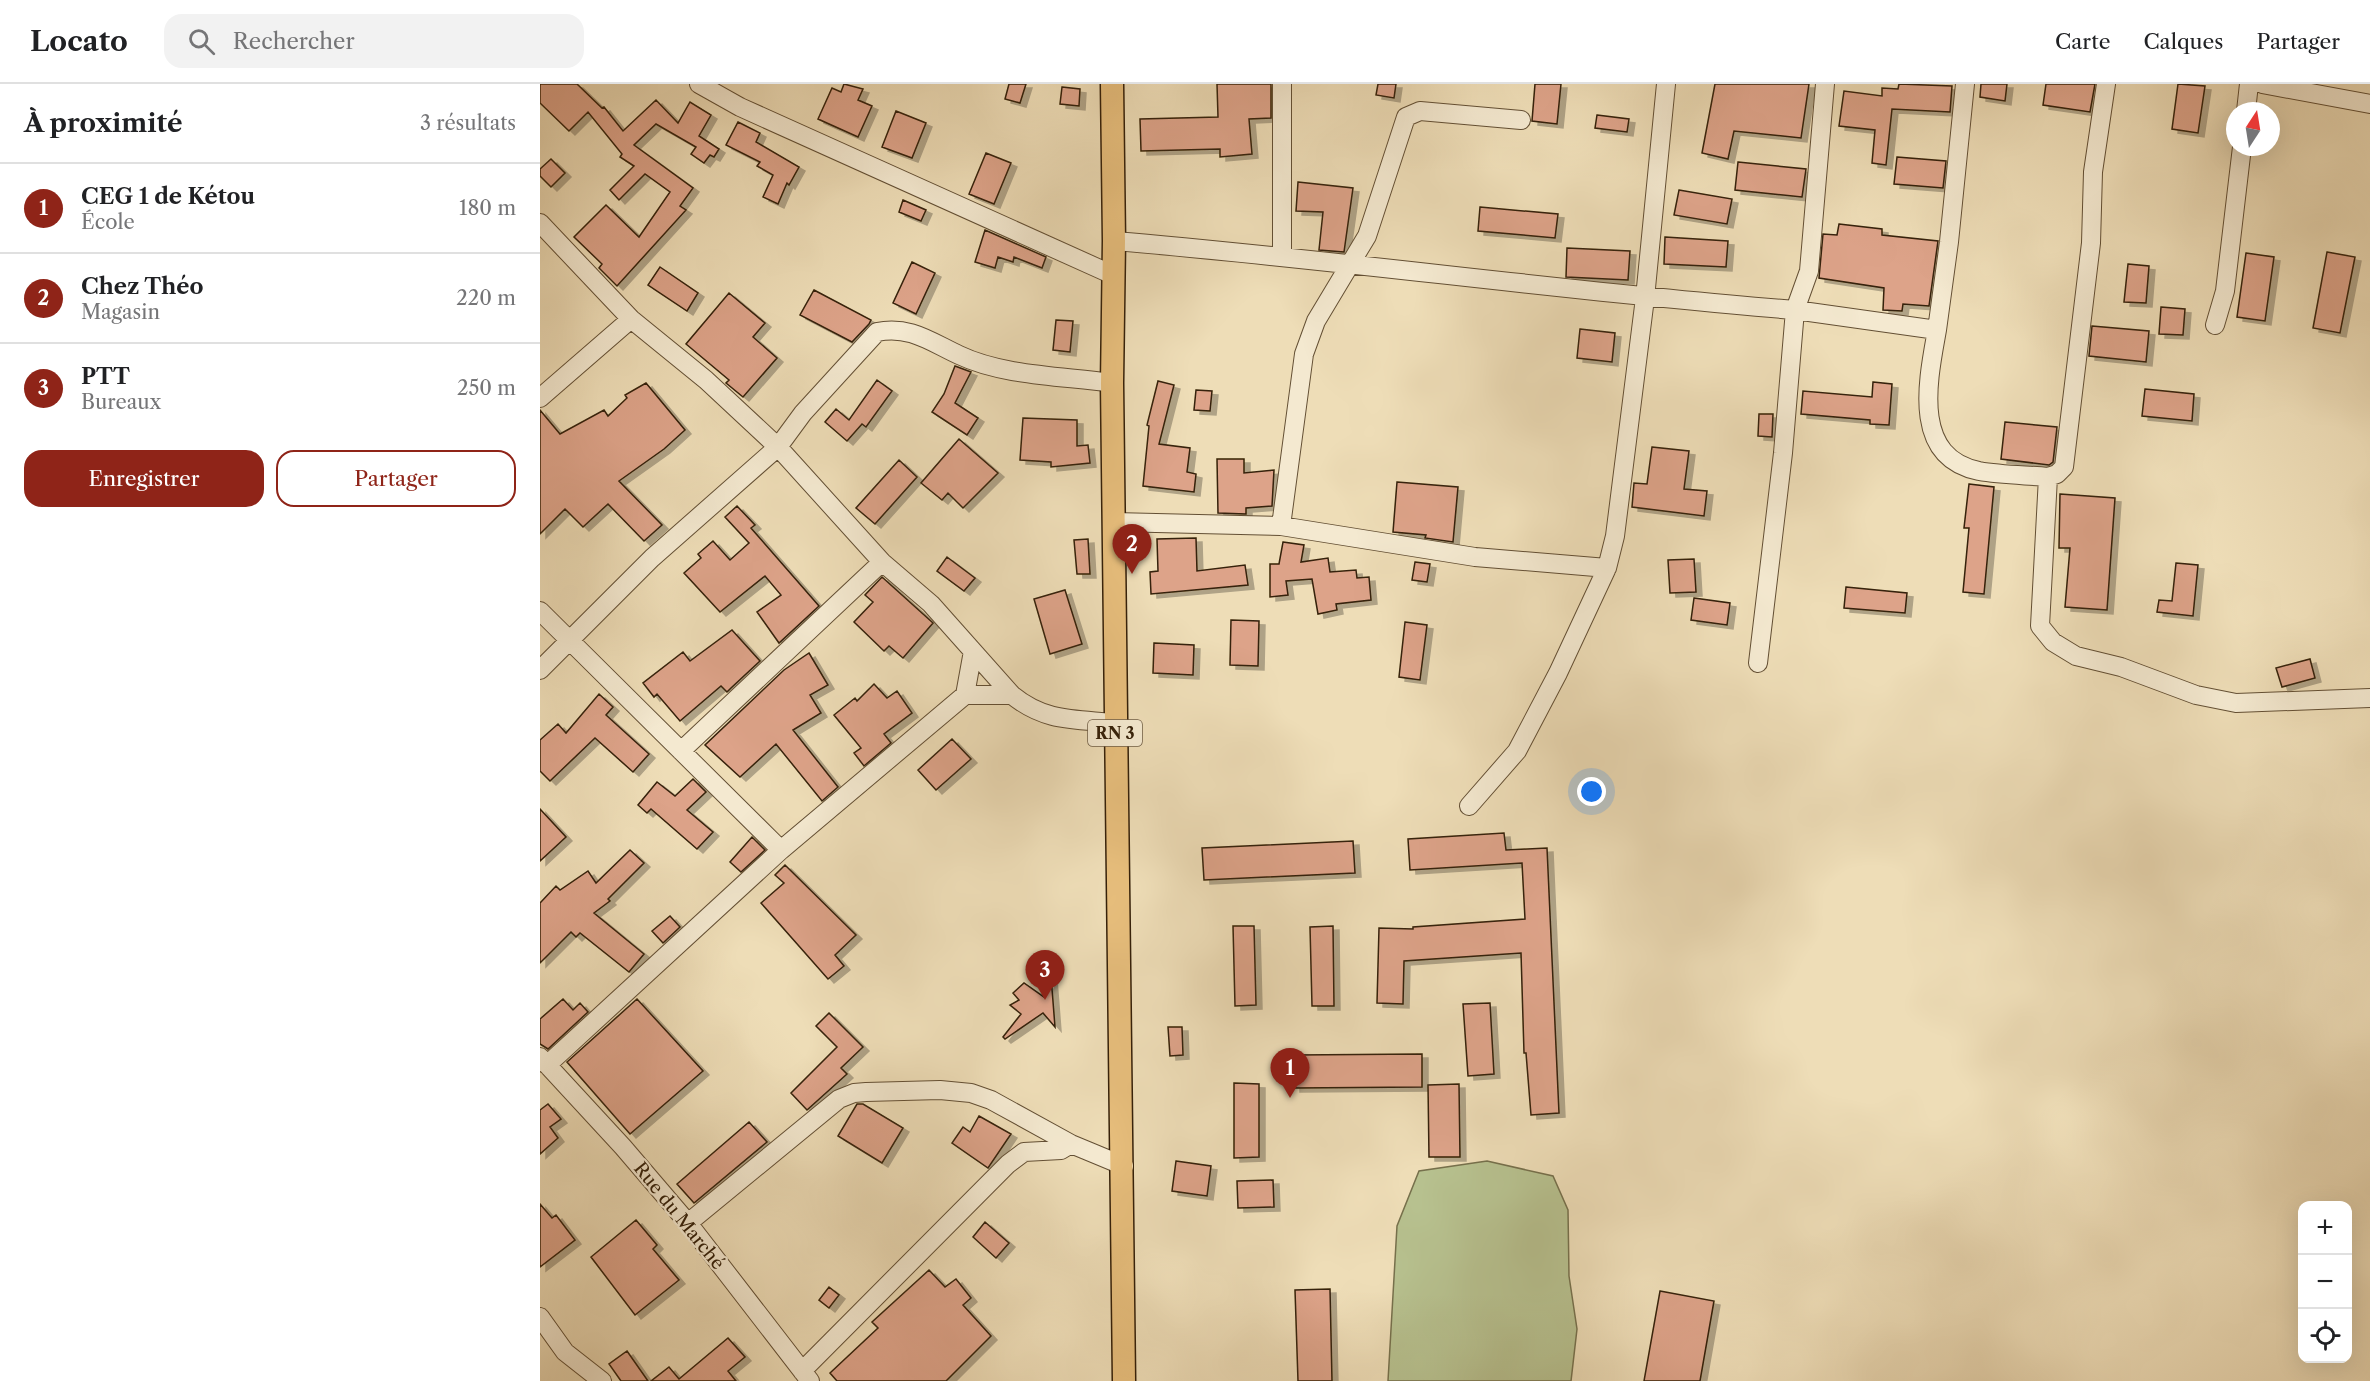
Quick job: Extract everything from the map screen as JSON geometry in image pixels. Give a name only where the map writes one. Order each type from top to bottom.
[{"type":"main road","name":"RN 3","points":[[1112,84],[1115,723],[1124,1166],[1124,1381]]},
{"type":"street","points":[[699,84],[740,107],[1113,274]]},
{"type":"street","points":[[1282,84],[1282,255]]},
{"type":"street","points":[[1469,806],[1517,751],[1558,673],[1607,568],[1615,536],[1646,298],[1666,84]]},
{"type":"street","points":[[1758,663],[1783,453],[1795,310],[1809,271],[1825,84]]},
{"type":"street","points":[[1965,84],[1949,242],[1927,395],[1930,423],[1938,446],[1955,462],[1978,471],[2048,477],[2057,474],[2064,467],[2091,243],[2095,153],[2106,84]]},
{"type":"street","points":[[2247,102],[2249,84]]},
{"type":"street","points":[[2262,84],[2370,104]]},
{"type":"street","points":[[1281,526],[1304,354],[1316,321],[1367,236],[1406,117],[1420,111],[1521,120]]},
{"type":"street","points":[[2215,326],[2225,291],[2241,156]]},
{"type":"street","points":[[540,223],[632,319],[706,380],[778,447],[882,562],[931,604],[1012,695],[1026,706],[1046,716],[1115,723]]},
{"type":"street","points":[[1114,241],[1282,255],[1646,298],[1795,310],[1937,330]]},
{"type":"street","points":[[540,398],[632,319]]},
{"type":"street","points":[[540,670],[652,558],[778,447],[803,413],[858,356],[868,340],[877,332],[890,329],[917,334],[961,356],[996,368],[1112,383]]},
{"type":"street","points":[[2048,477],[2040,626],[2045,634],[2064,649],[2076,656],[2121,667],[2196,696],[2236,703],[2370,698]]},
{"type":"street","points":[[1114,522],[1281,526],[1475,557],[1607,568]]},
{"type":"street","points":[[681,751],[882,562]]},
{"type":"street","points":[[540,611],[781,850]]},
{"type":"street","points":[[543,1061],[781,850],[965,695],[973,651]]},
{"type":"street","points":[[965,695],[1012,695]]},
{"type":"street","name":"Rue du Marché","points":[[543,1061],[623,1147],[688,1223],[806,1376]]},
{"type":"street","points":[[688,1223],[839,1099],[854,1093],[939,1090],[971,1093],[991,1100],[1071,1144],[1124,1166]]},
{"type":"street","points":[[806,1376],[1008,1164],[1024,1152],[1061,1150],[1071,1144]]},
{"type":"street","points":[[540,1317],[565,1352],[602,1381]]},
{"type":"green space","points":[[1487,1161],[1553,1176],[1568,1210],[1569,1276],[1577,1329],[1571,1381],[1388,1381],[1397,1226],[1419,1171]]},
{"type":"building","points":[[540,84],[577,84],[602,108],[604,107],[623,131],[656,100],[678,123],[690,102],[711,115],[699,136],[719,149],[714,157],[710,155],[704,163],[691,154],[696,147],[656,124],[634,145],[693,188],[680,206],[686,210],[617,286],[599,268],[602,264],[574,237],[606,205],[639,237],[670,192],[645,174],[619,200],[610,190],[634,166],[620,157],[622,154],[588,112],[569,131],[540,103]]},
{"type":"building","points":[[844,84],[863,89],[858,100],[872,106],[858,137],[818,119],[832,88],[841,92]]},
{"type":"building","points":[[1009,84],[1026,84],[1020,103],[1005,99]]},
{"type":"building","points":[[1217,84],[1271,84],[1271,118],[1249,119],[1252,154],[1220,157],[1220,149],[1141,151],[1140,119],[1218,117]]},
{"type":"building","points":[[1378,84],[1396,84],[1394,98],[1376,95]]},
{"type":"building","points":[[1535,84],[1561,84],[1557,124],[1532,121]]},
{"type":"building","points":[[1715,84],[1809,84],[1801,138],[1734,131],[1728,159],[1702,153]]},
{"type":"building","points":[[1899,84],[1952,86],[1950,112],[1892,109],[1886,165],[1872,163],[1875,130],[1839,126],[1844,91],[1882,96],[1882,88],[1898,89]]},
{"type":"building","points":[[1981,84],[2007,84],[2005,101],[1980,97]]},
{"type":"building","points":[[2046,84],[2095,84],[2090,112],[2043,105]]},
{"type":"building","points":[[2178,84],[2205,86],[2198,133],[2172,129]]},
{"type":"building","points":[[1062,87],[1080,89],[1079,106],[1060,104]]},
{"type":"building","points":[[896,111],[926,123],[912,158],[882,147]]},
{"type":"building","points":[[1597,115],[1629,119],[1627,132],[1595,128]]},
{"type":"building","points":[[738,122],[760,133],[756,142],[799,167],[789,185],[787,183],[778,204],[763,197],[773,175],[757,166],[760,162],[726,145]]},
{"type":"building","points":[[986,153],[1011,163],[994,204],[969,194]]},
{"type":"building","points":[[1897,157],[1946,161],[1943,188],[1894,184]]},
{"type":"building","points":[[551,159],[565,173],[551,187],[540,176],[540,169]]},
{"type":"building","points":[[1738,162],[1806,169],[1802,197],[1735,190]]},
{"type":"building","points":[[1298,182],[1353,188],[1344,252],[1319,250],[1323,212],[1296,211]]},
{"type":"building","points":[[1679,190],[1732,199],[1727,224],[1674,215]]},
{"type":"building","points":[[903,200],[926,210],[921,221],[899,212]]},
{"type":"building","points":[[1480,207],[1558,214],[1555,238],[1478,231]]},
{"type":"building","points":[[1839,224],[1882,229],[1882,235],[1938,241],[1929,306],[1903,304],[1902,311],[1883,310],[1884,288],[1819,278],[1823,234],[1837,235]]},
{"type":"building","points":[[985,230],[1046,257],[1042,268],[1014,257],[1013,262],[998,257],[995,268],[975,262]]},
{"type":"building","points":[[1665,237],[1728,241],[1726,267],[1664,264]]},
{"type":"building","points":[[1567,248],[1630,251],[1628,280],[1566,277]]},
{"type":"building","points":[[2327,252],[2355,257],[2340,333],[2313,328]]},
{"type":"building","points":[[2246,253],[2274,257],[2265,321],[2237,317]]},
{"type":"building","points":[[912,262],[935,273],[916,314],[893,303]]},
{"type":"building","points":[[2128,264],[2149,266],[2146,303],[2124,302]]},
{"type":"building","points":[[660,267],[698,293],[687,311],[648,285]]},
{"type":"building","points":[[814,290],[871,320],[869,324],[852,342],[800,315]]},
{"type":"building","points":[[729,293],[765,323],[753,337],[777,358],[743,397],[726,383],[729,380],[686,344]]},
{"type":"building","points":[[2161,307],[2185,309],[2183,335],[2159,334]]},
{"type":"building","points":[[1056,320],[1073,321],[1070,352],[1053,350]]},
{"type":"building","points":[[2092,326],[2149,331],[2146,362],[2089,356]]},
{"type":"building","points":[[1580,329],[1615,333],[1612,362],[1577,358]]},
{"type":"building","points":[[955,366],[971,372],[955,403],[978,418],[967,435],[932,412],[944,394]]},
{"type":"building","points":[[877,380],[892,391],[866,427],[862,424],[847,441],[825,422],[836,409],[849,420]]},
{"type":"building","points":[[1158,381],[1174,385],[1159,444],[1190,448],[1187,472],[1196,474],[1194,492],[1143,486],[1149,426],[1147,425]]},
{"type":"building","points":[[1873,382],[1892,384],[1889,425],[1870,424],[1870,420],[1801,414],[1803,391],[1872,397]]},
{"type":"building","points":[[646,383],[685,430],[664,449],[619,481],[662,525],[644,541],[608,504],[583,527],[565,509],[540,534],[540,410],[560,434],[604,410],[608,416],[627,398],[625,395]]},
{"type":"building","points":[[2145,389],[2194,394],[2192,421],[2142,416]]},
{"type":"building","points":[[1196,390],[1212,391],[1210,411],[1194,410]]},
{"type":"building","points":[[1759,414],[1773,414],[1772,437],[1758,436]]},
{"type":"building","points":[[1023,418],[1077,420],[1077,446],[1088,445],[1090,463],[1051,467],[1051,462],[1020,460]]},
{"type":"building","points":[[2005,422],[2057,427],[2053,462],[2049,465],[2001,459]]},
{"type":"building","points":[[959,439],[998,473],[963,508],[948,493],[942,500],[921,483]]},
{"type":"building","points":[[1652,447],[1689,451],[1684,489],[1707,491],[1704,516],[1632,507],[1634,483],[1647,484]]},
{"type":"building","points":[[1217,459],[1244,459],[1244,473],[1274,470],[1272,506],[1246,508],[1246,514],[1218,513]]},
{"type":"building","points":[[899,460],[917,477],[875,524],[856,508]]},
{"type":"building","points":[[1397,482],[1458,487],[1453,542],[1425,538],[1426,535],[1393,532]]},
{"type":"building","points":[[1969,484],[1994,487],[1984,594],[1963,592],[1969,528],[1964,528]]},
{"type":"building","points":[[2060,494],[2115,498],[2107,610],[2065,607],[2070,548],[2059,548]]},
{"type":"building","points":[[737,506],[755,525],[751,528],[819,606],[779,643],[757,612],[781,595],[765,576],[720,612],[684,573],[701,558],[698,554],[713,541],[730,560],[749,543],[725,517]]},
{"type":"building","points":[[1196,538],[1197,571],[1245,565],[1248,585],[1151,594],[1150,572],[1158,571],[1157,539]]},
{"type":"building","points":[[1088,539],[1090,574],[1077,574],[1074,540]]},
{"type":"building","points":[[1283,542],[1304,545],[1301,562],[1328,558],[1330,572],[1356,570],[1357,578],[1369,577],[1371,600],[1336,604],[1337,610],[1318,614],[1312,579],[1286,581],[1288,595],[1270,597],[1270,564],[1279,564]]},
{"type":"building","points":[[947,557],[975,578],[964,591],[937,571]]},
{"type":"building","points":[[1694,559],[1696,592],[1670,593],[1668,560]]},
{"type":"building","points":[[1415,562],[1430,564],[1427,582],[1412,580]]},
{"type":"building","points":[[2176,563],[2198,565],[2193,616],[2157,612],[2159,600],[2172,601]]},
{"type":"building","points":[[882,577],[933,623],[903,658],[889,646],[884,651],[854,622],[873,602],[865,595]]},
{"type":"building","points":[[1846,587],[1907,593],[1905,613],[1844,608]]},
{"type":"building","points":[[1065,590],[1082,644],[1050,654],[1034,599]]},
{"type":"building","points":[[1694,598],[1730,603],[1727,625],[1691,620]]},
{"type":"building","points":[[1231,620],[1259,621],[1258,666],[1230,665]]},
{"type":"building","points":[[1405,622],[1427,625],[1420,680],[1399,677]]},
{"type":"building","points":[[732,630],[760,661],[727,692],[721,686],[680,721],[657,694],[654,697],[643,683],[683,652],[690,661]]},
{"type":"building","points":[[1154,643],[1194,645],[1193,675],[1153,673]]},
{"type":"building","points":[[809,653],[828,685],[810,695],[821,713],[793,730],[838,787],[822,801],[776,744],[740,777],[705,745],[784,670]]},
{"type":"building","points":[[2310,659],[2315,678],[2282,687],[2276,668]]},
{"type":"building","points":[[874,684],[887,698],[897,691],[912,713],[884,734],[891,743],[864,766],[854,753],[861,748],[834,715],[855,698],[857,701]]},
{"type":"building","points":[[599,694],[613,707],[606,715],[649,754],[633,772],[595,738],[550,781],[540,771],[540,740],[558,724],[566,733]]},
{"type":"building","points":[[952,739],[971,759],[936,790],[918,770]]},
{"type":"building","points":[[693,779],[706,792],[687,810],[713,832],[697,849],[651,809],[647,813],[638,805],[657,782],[675,796]]},
{"type":"building","points":[[540,809],[566,837],[540,861]]},
{"type":"building","points":[[1504,833],[1506,850],[1547,848],[1559,1113],[1531,1115],[1526,1053],[1524,1053],[1521,953],[1404,961],[1403,1004],[1377,1003],[1379,928],[1413,929],[1413,927],[1525,919],[1522,863],[1410,870],[1408,839]]},
{"type":"building","points":[[752,837],[765,850],[741,872],[730,862]]},
{"type":"building","points":[[1353,841],[1355,873],[1204,880],[1202,848]]},
{"type":"building","points":[[630,850],[644,863],[608,899],[610,901],[594,913],[644,954],[629,972],[580,933],[576,937],[571,932],[540,963],[540,903],[556,886],[560,890],[588,871],[596,883]]},
{"type":"building","points":[[785,865],[856,935],[835,955],[844,966],[828,979],[761,903],[784,883],[775,875]]},
{"type":"building","points":[[670,916],[680,927],[663,943],[652,931]]},
{"type":"building","points":[[1233,926],[1254,926],[1256,1005],[1235,1006]]},
{"type":"building","points":[[1333,926],[1334,1006],[1312,1006],[1310,927]]},
{"type":"building","points":[[1051,976],[1055,1027],[1043,1013],[1005,1039],[1003,1037],[1021,1014],[1010,1005],[1019,1000],[1013,993],[1024,983],[1044,997]]},
{"type":"building","points":[[563,999],[573,1010],[580,1003],[588,1012],[548,1049],[540,1044],[540,1019]]},
{"type":"building","points":[[637,999],[703,1071],[630,1134],[567,1062]]},
{"type":"building","points":[[1490,1003],[1494,1074],[1468,1076],[1463,1004]]},
{"type":"building","points":[[829,1013],[863,1047],[841,1068],[847,1074],[807,1110],[791,1093],[837,1047],[816,1026]]},
{"type":"building","points":[[1168,1027],[1182,1027],[1183,1055],[1170,1056]]},
{"type":"building","points":[[1422,1054],[1422,1087],[1294,1088],[1294,1055]]},
{"type":"building","points":[[1234,1083],[1259,1084],[1259,1157],[1234,1158]]},
{"type":"building","points":[[1459,1084],[1460,1157],[1429,1157],[1428,1085]]},
{"type":"building","points":[[548,1104],[561,1119],[550,1127],[558,1138],[540,1154],[540,1110]]},
{"type":"building","points":[[857,1104],[863,1104],[903,1128],[882,1163],[838,1136]]},
{"type":"building","points":[[979,1116],[1011,1134],[988,1168],[952,1143],[963,1127],[970,1132]]},
{"type":"building","points":[[749,1122],[767,1142],[694,1203],[677,1184]]},
{"type":"building","points":[[1176,1161],[1211,1166],[1207,1196],[1172,1191]]},
{"type":"building","points":[[1273,1180],[1274,1207],[1238,1208],[1237,1181]]},
{"type":"building","points":[[540,1204],[552,1218],[556,1215],[575,1240],[540,1267]]},
{"type":"building","points":[[636,1220],[657,1245],[653,1249],[679,1280],[635,1315],[591,1257]]},
{"type":"building","points":[[985,1222],[1009,1243],[996,1258],[973,1237]]},
{"type":"building","points":[[929,1270],[945,1287],[956,1279],[971,1298],[963,1305],[991,1336],[946,1381],[837,1381],[830,1373],[878,1328],[872,1322]]},
{"type":"building","points":[[829,1287],[839,1295],[829,1308],[819,1300]]},
{"type":"building","points":[[1330,1289],[1332,1381],[1298,1381],[1295,1290]]},
{"type":"building","points":[[1660,1291],[1714,1301],[1700,1381],[1644,1381]]},
{"type":"building","points":[[728,1338],[745,1357],[728,1371],[736,1381],[651,1381],[669,1367],[679,1379]]},
{"type":"building","points":[[627,1351],[648,1381],[621,1381],[609,1364]]},
{"type":"place","name":"Chez Théo","points":[[1132,574]]},
{"type":"place","name":"PTT","points":[[1045,1000]]},
{"type":"place","name":"CEG 1 de Kétou","points":[[1290,1098]]}]
